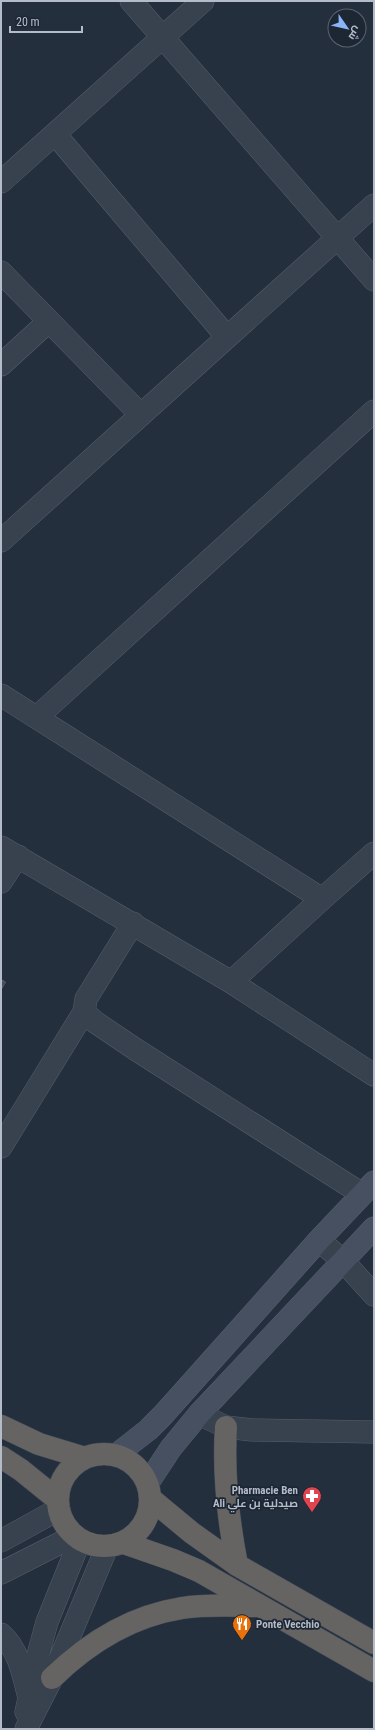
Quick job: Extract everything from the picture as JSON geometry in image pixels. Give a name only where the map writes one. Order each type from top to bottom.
[{"type":"highway","points":[[1,1426],[39,1444],[85,1458]]},
{"type":"highway","points":[[226,1427],[224,1454],[227,1501],[236,1565]]},
{"type":"highway","points":[[58,1505],[60,1487],[65,1475],[74,1465],[85,1458],[100,1454],[116,1455],[126,1459],[143,1474],[149,1491],[148,1517],[139,1532],[116,1545]]},
{"type":"highway","points":[[1,1457],[40,1484],[58,1505],[64,1524],[77,1538],[93,1546],[116,1545],[167,1558],[198,1571],[374,1671]]},
{"type":"highway","points":[[149,1491],[192,1533],[236,1565],[374,1643]]},
{"type":"highway","points":[[52,1678],[70,1660],[90,1644],[134,1621],[182,1608],[208,1606],[260,1606]]},
{"type":"main road","points":[[116,1455],[148,1430],[163,1415],[319,1240],[368,1188]]},
{"type":"main road","points":[[149,1491],[171,1448],[199,1414],[344,1262],[374,1228]]},
{"type":"street","points":[[131,1],[374,280]]},
{"type":"street","points":[[1,182],[203,1]]},
{"type":"street","points":[[55,134],[228,337]]},
{"type":"street","points":[[1,541],[374,205]]},
{"type":"street","points":[[1,272],[141,415]]},
{"type":"street","points":[[1,365],[49,321]]},
{"type":"street","points":[[37,717],[374,411]]},
{"type":"street","points":[[1,694],[322,899]]},
{"type":"street","points":[[1,882],[10,852],[231,982],[374,1076]]},
{"type":"street","points":[[231,982],[374,853]]},
{"type":"street","points":[[1,1147],[84,1012],[86,999],[133,923]]},
{"type":"street","points":[[84,1012],[94,1022],[135,1049],[368,1188]]},
{"type":"street","points":[[319,1240],[344,1262],[374,1295]]},
{"type":"street","points":[[199,1414],[226,1427],[275,1432],[374,1432]]},
{"type":"street","points":[[1,1540],[58,1505]]},
{"type":"street","points":[[1,1573],[77,1538]]},
{"type":"street","points":[[22,1729],[38,1655],[47,1622],[77,1538]]},
{"type":"street","points":[[26,1729],[116,1545]]},
{"type":"street","points":[[1,1634],[13,1648],[22,1672],[29,1700]]},
{"type":"building","points":[[1,978],[7,982],[1,992]]},
{"type":"place","name":"Pharmacie Ben Ali صيدلية بن علي","points":[[312,1513]]},
{"type":"place","name":"Ponte Vecchio","points":[[242,1641]]}]
